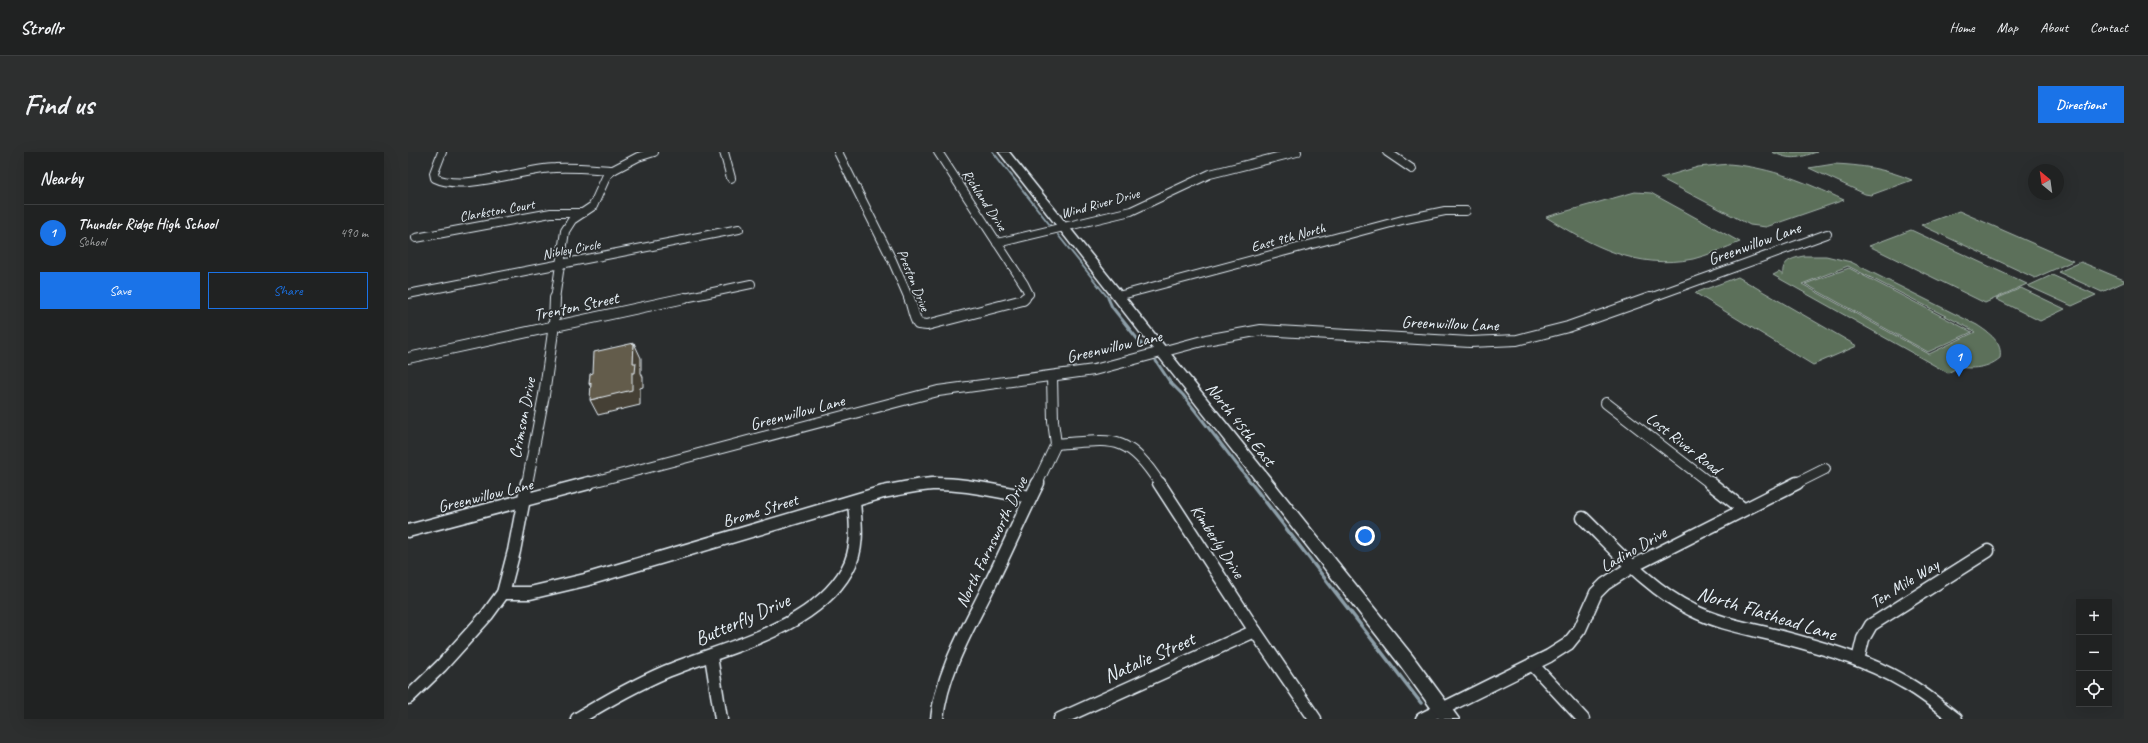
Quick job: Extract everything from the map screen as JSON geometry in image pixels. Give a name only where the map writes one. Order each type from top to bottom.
[{"type":"main road","name":"North 45th East","points":[[1004,152],[1406,660],[1446,714]]},
{"type":"street","points":[[442,152],[434,173],[435,178],[443,182],[459,183],[554,168],[612,170],[638,157],[654,152]]},
{"type":"street","points":[[724,152],[731,178]]},
{"type":"street","name":"Preston Drive","points":[[838,152],[892,260],[914,310],[914,318],[918,324],[937,323],[1023,300],[1029,294],[997,243]]},
{"type":"street","name":"Richland Drive","points":[[938,152],[997,243]]},
{"type":"street","name":"Wind River Drive","points":[[997,243],[1063,226],[1131,211],[1210,174],[1297,152]]},
{"type":"street","points":[[1387,152],[1412,169]]},
{"type":"street","name":"Crimson Drive","points":[[408,698],[441,666],[487,615],[503,594],[514,551],[544,395],[554,325],[554,307],[559,265],[565,231],[572,220],[593,206],[607,175],[612,170]]},
{"type":"street","name":"East 9th North","points":[[1118,296],[1406,219],[1445,211],[1466,212]]},
{"type":"street","name":"Clarkston Court","points":[[416,238],[551,213],[583,213]]},
{"type":"street","name":"Nibley Circle","points":[[408,294],[739,228]]},
{"type":"street","name":"Greenwillow Lane","points":[[408,531],[523,502],[938,391],[974,384],[1080,372],[1116,365],[1209,337],[1234,332],[1261,330],[1470,342],[1517,340],[1568,327],[1827,234]]},
{"type":"street","name":"Trenton Street","points":[[408,358],[554,325],[750,284]]},
{"type":"street","points":[[1052,376],[1053,422],[1056,444]]},
{"type":"street","name":"Lost River Road","points":[[1606,403],[1743,509]]},
{"type":"street","name":"Kimberly Drive","points":[[1056,444],[1110,440],[1132,449],[1146,463],[1255,631],[1315,719]]},
{"type":"street","name":"North Farnsworth Drive","points":[[937,719],[939,700],[949,668],[1023,518],[1031,497],[1056,444]]},
{"type":"street","name":"Ladino Drive","points":[[1422,719],[1446,714],[1568,644],[1580,629],[1596,593],[1605,584],[1633,566],[1743,509],[1825,469]]},
{"type":"street","name":"Brome Street","points":[[503,594],[530,593],[585,580],[854,502],[883,492],[933,484],[967,486],[1031,497]]},
{"type":"street","name":"Butterfly Drive","points":[[577,719],[618,695],[677,667],[712,656],[774,630],[827,597],[841,583],[856,551],[859,534],[854,502]]},
{"type":"street","name":"North Flathead Lane","points":[[1583,518],[1633,566],[1664,593],[1688,610],[1709,618],[1858,660],[1897,678],[1916,689],[1956,719]]},
{"type":"street","name":"Ten Mile Way","points":[[1858,660],[1863,639],[1871,625],[1988,551]]},
{"type":"street","name":"Natalie Street","points":[[1060,719],[1255,631]]},
{"type":"street","points":[[712,656],[721,719]]},
{"type":"street","points":[[1532,664],[1583,719]]},
{"type":"green space","points":[[1772,152],[1817,152],[1790,158]]},
{"type":"green space","points":[[1729,164],[1774,172],[1816,187],[1844,200],[1766,227],[1750,225],[1660,178],[1698,167]]},
{"type":"green space","points":[[1834,164],[1873,168],[1912,180],[1871,195],[1865,194],[1809,168]]},
{"type":"green space","points":[[1635,192],[1651,193],[1740,242],[1693,259],[1672,262],[1653,261],[1634,258],[1598,246],[1563,228],[1546,217]]},
{"type":"green space","points":[[1959,211],[2073,261],[2035,278],[1921,225]]},
{"type":"green space","points":[[1911,230],[2027,284],[1985,303],[1869,246]]},
{"type":"green space","points":[[1804,256],[1826,256],[1851,262],[1977,325],[1994,338],[1999,347],[2000,358],[1989,365],[1977,368],[1951,366],[1955,369],[1948,373],[1773,275],[1779,272],[1783,275],[1784,266],[1786,263],[1792,259]],"holes":[[[1848,266],[1975,332],[1929,354],[1802,284]]]},
{"type":"green space","points":[[2081,262],[2124,280],[2124,282],[2102,292],[2058,272]]},
{"type":"green space","points":[[1849,268],[1972,332],[1928,352],[1805,284]]},
{"type":"green space","points":[[2052,275],[2096,295],[2072,306],[2028,286]]},
{"type":"green space","points":[[1738,277],[1857,346],[1813,365],[1695,293]]},
{"type":"green space","points":[[2021,288],[2065,309],[2040,321],[1996,299]]},
{"type":"building","points":[[634,343],[633,363],[636,363],[635,373],[632,373],[632,390],[590,400],[591,383],[589,384],[590,374],[593,373],[594,352]]},
{"type":"waterway","points":[[993,152],[1050,225]]},
{"type":"waterway","points":[[1058,235],[1109,299]]},
{"type":"waterway","points":[[1108,298],[1112,307],[1143,346]]},
{"type":"waterway","points":[[1156,361],[1170,382],[1183,395],[1252,484]]},
{"type":"waterway","points":[[1251,483],[1421,703]]},
{"type":"place","name":"Thunder Ridge High School","points":[[1959,377]]}]
